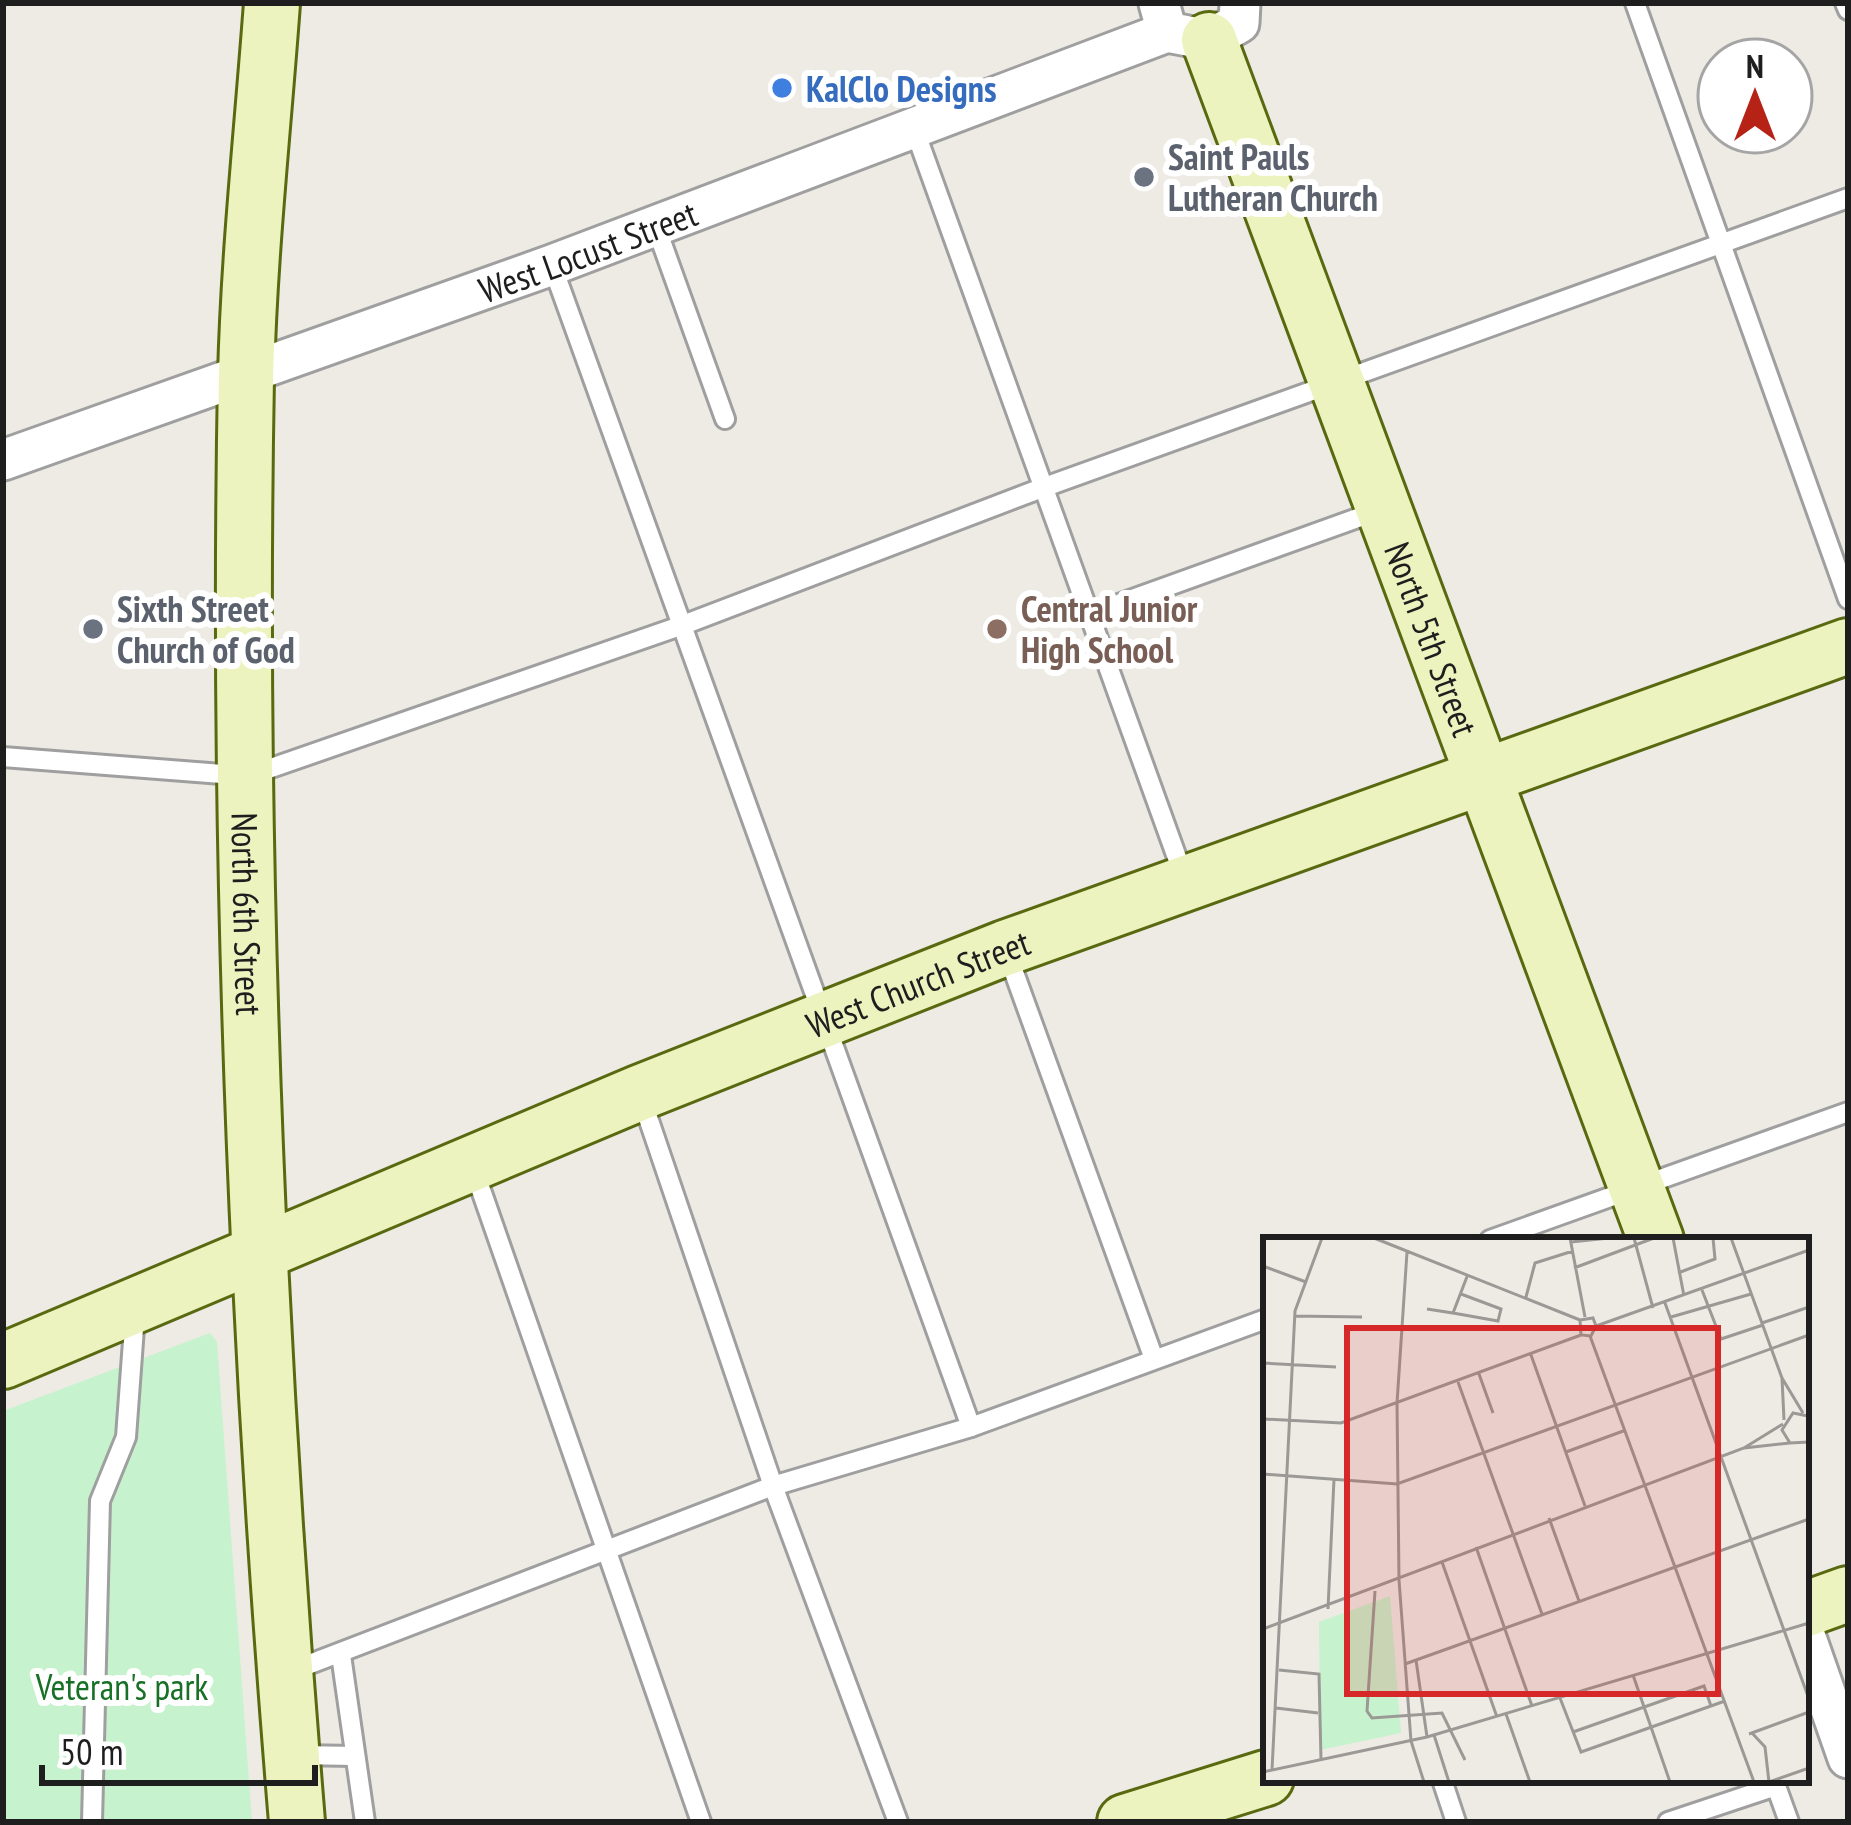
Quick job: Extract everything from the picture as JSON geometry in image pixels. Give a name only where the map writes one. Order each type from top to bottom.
[{"type":"street","name":"North 6th Street","points":[[272,3],[246,374],[248,776],[256,1256],[298,1822]]},
{"type":"street","name":"West Locust Street","points":[[3,460],[656,227],[1194,20]]},
{"type":"street","name":"North 5th Street","points":[[1194,20],[1387,507],[1655,1237]]},
{"type":"street","name":"West Church Street","points":[[3,1361],[639,1093],[1005,948],[1848,646]]},
{"type":"street","points":[[1809,1608],[1848,1594]]},
{"type":"street","points":[[1809,1647],[1848,1758]]},
{"type":"street","points":[[1125,1822],[1263,1779]]},
{"type":"lane","points":[[1634,3],[1724,243],[1848,599]]},
{"type":"lane","points":[[915,131],[1186,885]]},
{"type":"lane","points":[[3,758],[248,776],[683,625],[1042,488],[1848,197]]},
{"type":"lane","points":[[656,227],[725,419]]},
{"type":"lane","points":[[552,265],[971,1426]]},
{"type":"lane","points":[[1088,615],[1387,507]]},
{"type":"lane","points":[[1005,948],[1154,1359]]},
{"type":"lane","points":[[639,1093],[773,1486],[898,1822]]},
{"type":"lane","points":[[1498,1237],[1848,1112]]},
{"type":"lane","points":[[471,1163],[701,1822]]},
{"type":"lane","points":[[92,1822],[100,1501],[126,1437],[135,1309]]},
{"type":"lane","points":[[285,1673],[773,1486],[971,1426],[1263,1320]]},
{"type":"lane","points":[[340,1655],[365,1822]]},
{"type":"lane","points":[[292,1754],[355,1756]]},
{"type":"lane","points":[[1443,1783],[1456,1822]]},
{"type":"lane","points":[[1668,1822],[1776,1786],[1790,1822]]},
{"type":"green space","name":"Veteran's park","points":[[210,1333],[217,1342],[252,1822],[3,1822],[3,1411]]},
{"type":"place","name":"KalClo Designs","points":[[782,88]]},
{"type":"place","name":"Saint Pauls Lutheran Church","points":[[1144,177]]},
{"type":"place","name":"Sixth Street Church of God","points":[[93,629]]},
{"type":"place","name":"Central Junior High School","points":[[997,629]]}]
